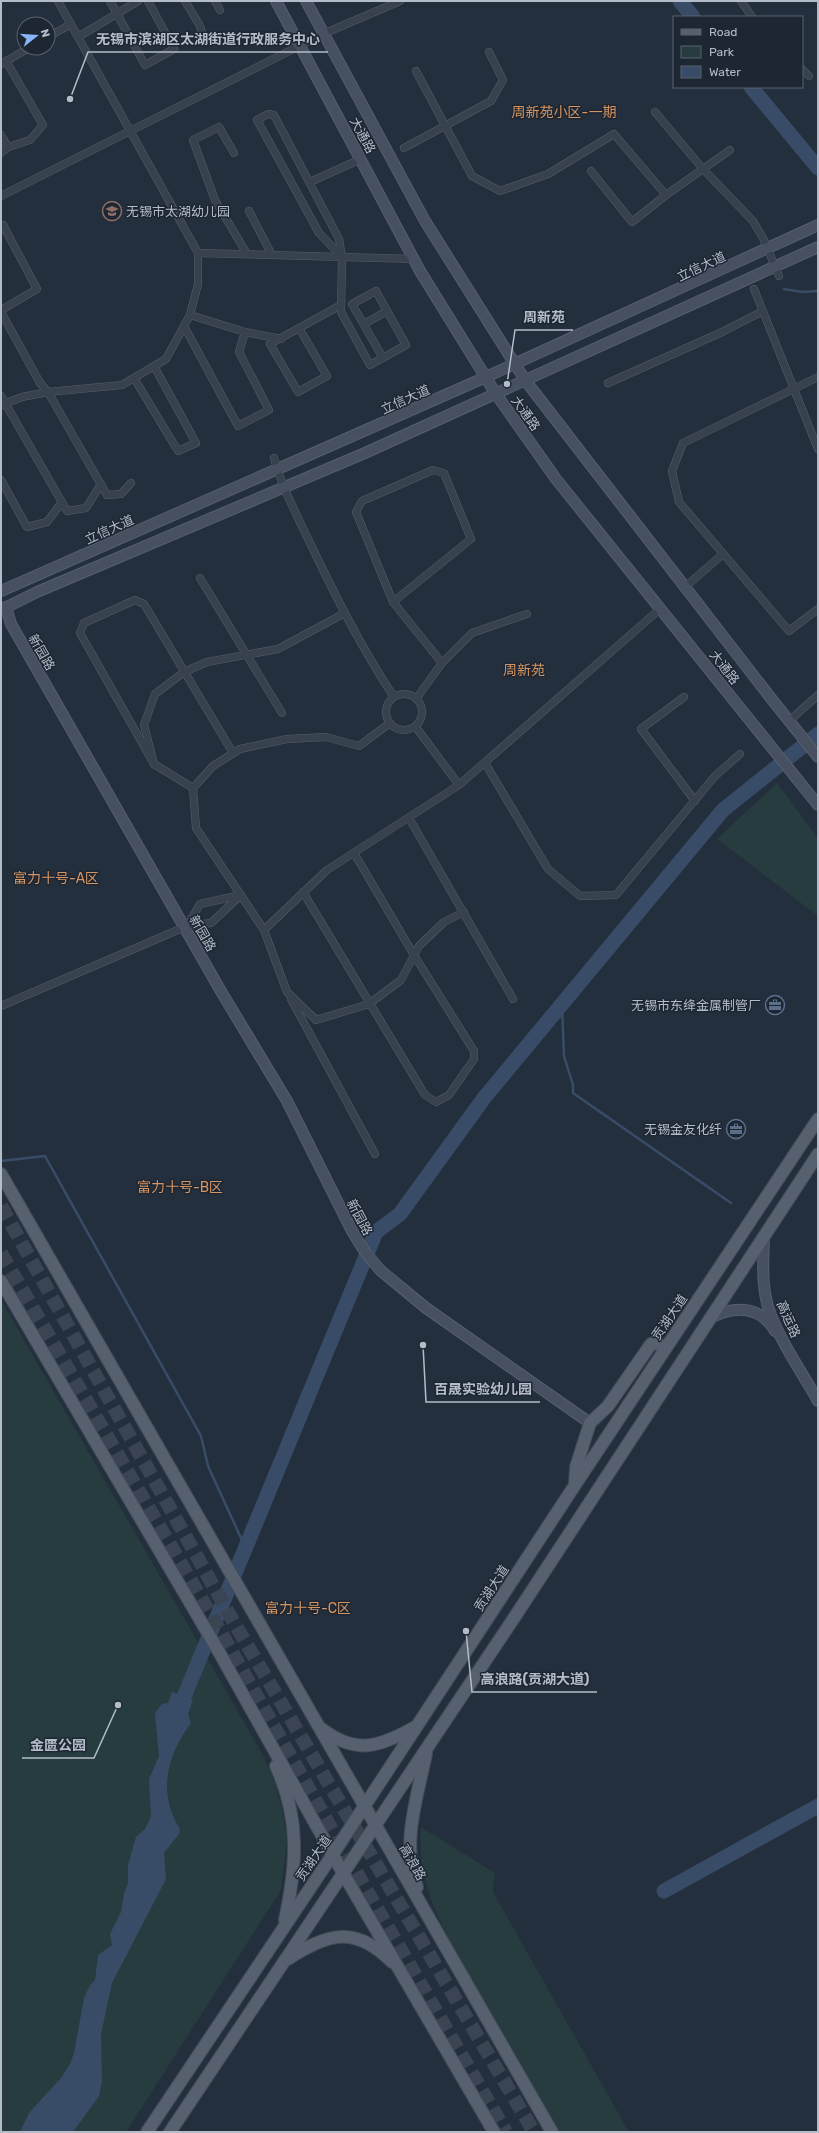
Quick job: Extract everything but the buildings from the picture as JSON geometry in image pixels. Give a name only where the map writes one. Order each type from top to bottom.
[{"type":"main road","name":"贡湖大道","points":[[147,2132],[418,1726],[665,1348],[818,1119]]},
{"type":"main road","points":[[170,2132],[428,1747],[708,1320],[764,1239],[818,1154]]},
{"type":"main road","name":"高浪路","points":[[1,1174],[213,1540],[552,2132]]},
{"type":"main road","points":[[1,1281],[219,1652],[343,1873],[403,1973],[494,2132]]},
{"type":"main road","points":[[575,1485],[576,1467],[591,1422],[608,1406],[651,1344],[656,1342],[665,1348]]},
{"type":"main road","points":[[319,1727],[333,1738],[359,1746],[388,1742],[418,1726]]},
{"type":"main road","points":[[264,1731],[271,1756],[287,1792],[292,1815],[294,1865],[284,1925]]},
{"type":"main road","points":[[428,1747],[411,1825],[409,1846],[416,1885],[428,1917]]},
{"type":"main road","points":[[284,1962],[323,1940],[348,1936],[362,1939],[377,1948],[403,1973]]},
{"type":"street","points":[[3,405],[22,397],[48,392],[122,385],[166,359],[190,315],[198,284],[198,253],[132,130],[58,1]]},
{"type":"street","points":[[110,1],[145,65],[174,49],[148,1]]},
{"type":"street","points":[[78,37],[138,1]]},
{"type":"street","points":[[185,1],[200,26],[202,36]]},
{"type":"street","points":[[214,1],[220,10]]},
{"type":"street","name":"大通路","points":[[276,1],[414,259],[496,394],[556,479],[818,805]]},
{"type":"street","name":"大通路","points":[[306,1],[425,222],[526,380],[684,587],[816,755]]},
{"type":"street","points":[[1,196],[323,34],[400,1]]},
{"type":"street","points":[[741,1],[751,16]]},
{"type":"street","points":[[56,32],[71,24]]},
{"type":"street","points":[[404,148],[491,100],[503,80],[489,52]]},
{"type":"street","points":[[1,153],[8,147],[30,140],[43,125],[3,63],[16,56]]},
{"type":"street","points":[[803,70],[809,76]]},
{"type":"street","points":[[416,71],[472,176],[500,191],[548,174],[614,134],[666,195]]},
{"type":"street","points":[[655,112],[703,169],[753,221],[769,249],[778,271]]},
{"type":"street","points":[[342,257],[319,233],[257,120],[268,114],[274,116],[339,239],[342,257],[341,312],[370,365],[383,358],[406,345],[376,291],[352,304],[383,358]]},
{"type":"street","points":[[234,153],[219,128],[193,140],[215,200],[247,254]]},
{"type":"street","points":[[1,135],[8,147]]},
{"type":"street","points":[[591,171],[632,222],[666,195],[730,150]]},
{"type":"street","points":[[310,182],[361,159]]},
{"type":"street","points":[[249,211],[272,255]]},
{"type":"street","points":[[3,225],[37,289],[1,311],[40,383],[48,392],[107,495],[121,494],[131,483]]},
{"type":"street","name":"立信大道","points":[[1,591],[486,377],[769,249],[818,225]]},
{"type":"street","points":[[5,608],[778,271],[818,247]]},
{"type":"street","points":[[198,253],[414,259]]},
{"type":"street","points":[[754,289],[818,449]]},
{"type":"street","points":[[299,328],[327,376],[298,392],[270,344],[281,339],[299,328],[341,305]]},
{"type":"street","points":[[364,324],[387,311]]},
{"type":"street","points":[[608,383],[720,333],[763,311]]},
{"type":"street","points":[[190,315],[246,332],[281,339]]},
{"type":"street","points":[[184,326],[238,426],[269,410],[239,352],[246,332]]},
{"type":"street","points":[[134,378],[178,452],[196,442],[154,366]]},
{"type":"street","points":[[818,377],[683,443],[672,471],[679,502],[790,632],[818,609]]},
{"type":"street","points":[[1,396],[3,405],[67,511],[86,508],[101,484]]},
{"type":"street","points":[[274,458],[277,470],[345,613],[373,665],[394,697]]},
{"type":"street","points":[[392,602],[471,538],[444,473],[433,470],[362,501],[356,512],[392,602],[442,663]]},
{"type":"street","points":[[1,480],[27,527],[47,522],[62,502]]},
{"type":"street","points":[[684,587],[723,554]]},
{"type":"street","points":[[200,578],[245,655],[282,713]]},
{"type":"street","points":[[193,788],[154,764],[80,633],[84,623],[135,600],[144,604],[233,753]]},
{"type":"street","name":"新园路","points":[[5,608],[11,624],[289,1100],[353,1230],[381,1269],[424,1302],[591,1422]]},
{"type":"street","points":[[264,930],[327,870],[459,785],[661,608]]},
{"type":"street","points":[[154,764],[144,725],[155,694],[184,672],[207,662],[278,649],[345,613]]},
{"type":"street","points":[[416,699],[442,663],[472,633],[527,614]]},
{"type":"street","points":[[405,694],[416,699],[420,704],[422,716],[416,726],[404,730],[399,729],[390,723],[387,717],[387,706],[394,697],[405,694]]},
{"type":"street","points":[[791,724],[818,695]]},
{"type":"street","points":[[684,697],[641,729],[695,801]]},
{"type":"street","points":[[375,1154],[287,992],[264,930],[196,828],[193,788],[213,766],[240,749],[287,739],[318,737],[326,737],[359,746],[390,723]]},
{"type":"street","points":[[416,726],[459,785]]},
{"type":"street","points":[[485,762],[548,869],[580,896],[616,896],[715,776],[740,754]]},
{"type":"street","points":[[409,818],[514,999]]},
{"type":"street","points":[[303,892],[425,1095],[436,1102],[449,1095],[474,1059],[474,1050],[414,955],[354,853]]},
{"type":"street","points":[[186,926],[200,904],[241,895]]},
{"type":"street","points":[[1,1006],[186,926],[211,923],[241,895]]},
{"type":"street","points":[[287,992],[316,1020],[369,1004],[401,980],[420,946],[444,922],[464,912]]},
{"type":"street","name":"高运路","points":[[764,1239],[763,1265],[767,1305],[775,1325],[818,1401]]},
{"type":"street","name":"高运路","points":[[708,1320],[723,1311],[737,1308],[754,1313],[772,1325],[818,1407]]},
{"type":"green space","points":[[777,783],[818,838],[818,916],[717,839]]},
{"type":"green space","points":[[1,1300],[264,1757],[275,1783],[282,1809],[287,1841],[281,1890],[126,2132],[1,2132]]},
{"type":"green space","points":[[421,1827],[495,1873],[493,1892],[629,2132],[560,2132],[451,1944],[440,1922],[424,1876],[421,1852]]},
{"type":"water","points":[[172,1692],[193,1700],[188,1714],[191,1723],[176,1748],[168,1774],[167,1788],[169,1802],[173,1815],[180,1829],[179,1834],[164,1853],[166,1879],[112,1983],[101,2034],[102,2082],[99,2096],[73,2132],[20,2132],[29,2113],[61,2078],[70,2064],[74,2053],[84,1998],[90,1985],[95,1980],[98,1955],[112,1945],[110,1934],[121,1912],[124,1893],[128,1883],[128,1865],[136,1837],[145,1829],[151,1816],[149,1779],[159,1756],[155,1713],[162,1704],[168,1703]]},
{"type":"waterway","points":[[680,1],[692,16]]},
{"type":"waterway","points":[[752,88],[818,168]]},
{"type":"waterway","points":[[784,289],[802,292],[818,291]]},
{"type":"waterway","points":[[176,1716],[376,1232],[400,1214],[484,1098],[723,810],[818,734]]},
{"type":"waterway","points":[[562,1006],[564,1056],[573,1085],[573,1093],[731,1203]]},
{"type":"waterway","points":[[1,1161],[45,1156],[201,1436],[208,1466],[246,1549]]},
{"type":"waterway","points":[[664,1891],[818,1806]]},
{"type":"tunnel","points":[[1,1206],[233,1621],[534,2132]]},
{"type":"tunnel","points":[[1,1253],[223,1636],[340,1844],[506,2132]]},
{"type":"place","name":"无锡市滨湖区太湖街道行政服务中心","points":[[70,99]]},
{"type":"place","name":"无锡市太湖幼儿园","points":[[112,211]]},
{"type":"place","name":"周新苑","points":[[507,384]]},
{"type":"place","name":"无锡市东绛金属制管厂","points":[[775,1005]]},
{"type":"place","name":"无锡金友化纤","points":[[736,1129]]},
{"type":"place","name":"百晟实验幼儿园","points":[[423,1345]]},
{"type":"place","name":"高浪路(贡湖大道)","points":[[466,1631]]},
{"type":"place","name":"金匮公园","points":[[118,1705]]},
{"type":"district","name":"周新苑小区-一期","points":[[564,112]]},
{"type":"district","name":"周新苑","points":[[524,670]]},
{"type":"district","name":"富力十号-A区","points":[[56,878]]},
{"type":"district","name":"富力十号-B区","points":[[180,1187]]},
{"type":"district","name":"富力十号-C区","points":[[308,1608]]}]
